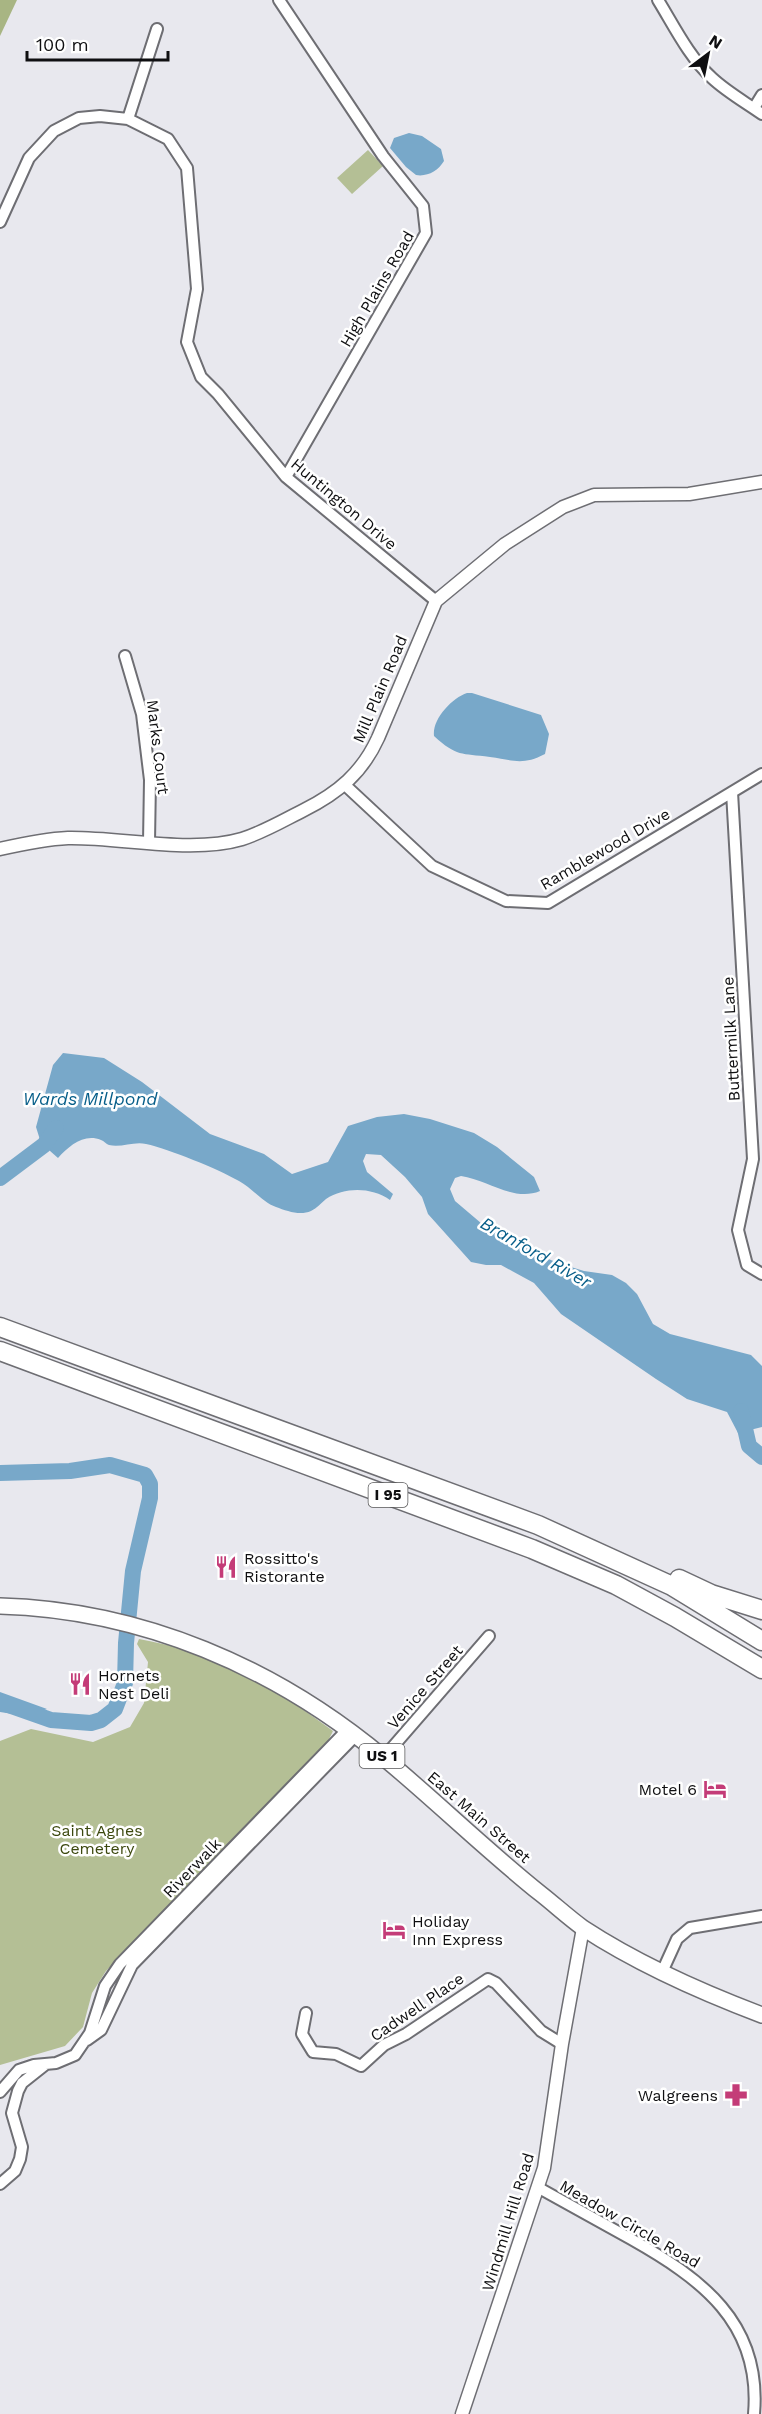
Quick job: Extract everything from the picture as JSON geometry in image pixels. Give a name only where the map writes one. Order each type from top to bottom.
[{"type":"highway","name":"I 95","points":[[0,1327],[538,1525],[672,1586],[762,1641]]},
{"type":"highway","name":"I 95","points":[[0,1351],[532,1549],[616,1585],[762,1669]]},
{"type":"highway","points":[[538,1525],[621,1554],[711,1594],[762,1610]]},
{"type":"main road","name":"East Main Street","points":[[0,1606],[69,1612],[151,1630],[211,1651],[261,1674],[352,1732],[384,1757],[505,1866],[583,1928],[662,1972],[719,1999],[762,2015]]},
{"type":"street","name":"High Plains Road","points":[[279,0],[383,156],[423,206],[426,233],[286,477]]},
{"type":"street","points":[[658,0],[694,57],[709,76],[727,92],[758,111],[762,95]]},
{"type":"street","points":[[0,222],[29,158],[54,131],[79,118],[106,116],[128,119],[157,29]]},
{"type":"street","name":"Huntington Drive","points":[[128,119],[168,139],[187,168],[197,289],[187,342],[201,377],[219,394],[286,477],[436,601]]},
{"type":"street","name":"Mill Plain Road","points":[[0,849],[69,838],[210,844],[242,839],[312,806],[345,785],[369,757],[436,601],[505,544],[563,507],[594,495],[689,494],[762,483]]},
{"type":"street","name":"Marks Court","points":[[125,656],[142,714],[150,780],[149,842]]},
{"type":"street","name":"Ramblewood Drive","points":[[345,785],[432,866],[506,901],[548,903],[762,774]]},
{"type":"street","name":"Buttermilk Lane","points":[[732,792],[753,1159],[738,1230],[747,1265],[762,1274]]},
{"type":"street","name":"Venice Street","points":[[384,1757],[489,1636]]},
{"type":"street","name":"Riverwalk","points":[[0,2092],[19,2070],[56,2063],[75,2055],[90,2033],[105,1986],[120,1964],[352,1732]]},
{"type":"street","name":"Riverwalk","points":[[82,2044],[101,2030],[120,1995],[132,1965],[352,1732]]},
{"type":"street","points":[[662,1972],[677,1939],[690,1928],[762,1916]]},
{"type":"street","name":"Windmill Hill Road","points":[[462,2414],[544,2168],[562,2044],[583,1928]]},
{"type":"street","name":"Cadwell Place","points":[[306,2013],[302,2034],[313,2052],[336,2054],[361,2066],[384,2045],[406,2034],[488,1979],[496,1983],[541,2031],[562,2044]]},
{"type":"street","name":"Riverwalk","points":[[0,2184],[15,2170],[20,2159],[22,2146],[12,2113],[18,2091],[22,2082],[46,2064]]},
{"type":"street","name":"Meadow Circle Road","points":[[539,2188],[676,2265],[715,2294],[733,2313],[745,2335],[757,2368],[758,2395],[754,2414]]},
{"type":"green space","points":[[0,0],[17,0],[0,36]]},
{"type":"green space","points":[[368,150],[383,166],[352,194],[337,178]]},
{"type":"green space","name":"Saint Agnes Cemetery","points":[[139,1639],[184,1649],[243,1673],[333,1731],[326,1745],[106,1971],[92,1993],[83,2027],[65,2046],[0,2065],[0,1741],[31,1729],[93,1742],[130,1727],[144,1703],[148,1662],[137,1644]]},
{"type":"water","points":[[409,133],[422,136],[441,149],[444,161],[442,165],[424,175],[416,175],[406,167],[390,148],[394,138]]},
{"type":"water","points":[[467,693],[541,715],[549,734],[545,754],[530,760],[511,761],[460,753],[448,748],[434,736],[436,723],[449,704]]},
{"type":"water","name":"Wards Millpond","points":[[63,1053],[104,1058],[142,1082],[210,1134],[264,1154],[292,1174],[328,1162],[348,1126],[377,1117],[404,1114],[430,1119],[474,1133],[497,1147],[534,1177],[540,1191],[520,1194],[461,1176],[455,1178],[450,1189],[455,1201],[488,1229],[505,1235],[539,1255],[584,1271],[612,1275],[626,1283],[637,1294],[653,1324],[670,1334],[751,1355],[762,1366],[762,1427],[738,1433],[727,1412],[687,1399],[656,1379],[561,1314],[534,1283],[501,1265],[471,1262],[428,1214],[422,1197],[405,1177],[381,1155],[366,1154],[363,1161],[367,1172],[393,1194],[390,1200],[366,1191],[341,1192],[326,1199],[313,1210],[302,1213],[271,1205],[230,1176],[180,1155],[146,1144],[114,1146],[95,1138],[89,1138],[72,1145],[58,1158],[41,1143],[36,1127],[53,1065]]},
{"type":"water","points":[[0,1692],[47,1709],[26,1716],[0,1712]]},
{"type":"waterway","name":"Branford River","points":[[0,1178],[44,1145],[56,1128]]},
{"type":"waterway","name":"Branford River","points":[[741,1411],[749,1446],[762,1457]]},
{"type":"waterway","name":"Branford River","points":[[0,1473],[70,1471],[110,1465],[145,1475],[150,1484],[150,1498],[133,1571],[126,1643],[125,1683],[115,1709],[101,1720],[91,1723],[51,1720],[0,1702]]},
{"type":"place","name":"Rossitto's Ristorante","points":[[226,1567]]},
{"type":"place","name":"Hornets Nest Deli","points":[[80,1684]]},
{"type":"place","name":"Motel 6","points":[[715,1789]]},
{"type":"place","name":"Holiday Inn Express","points":[[394,1930]]},
{"type":"place","name":"Walgreens","points":[[736,2095]]}]
